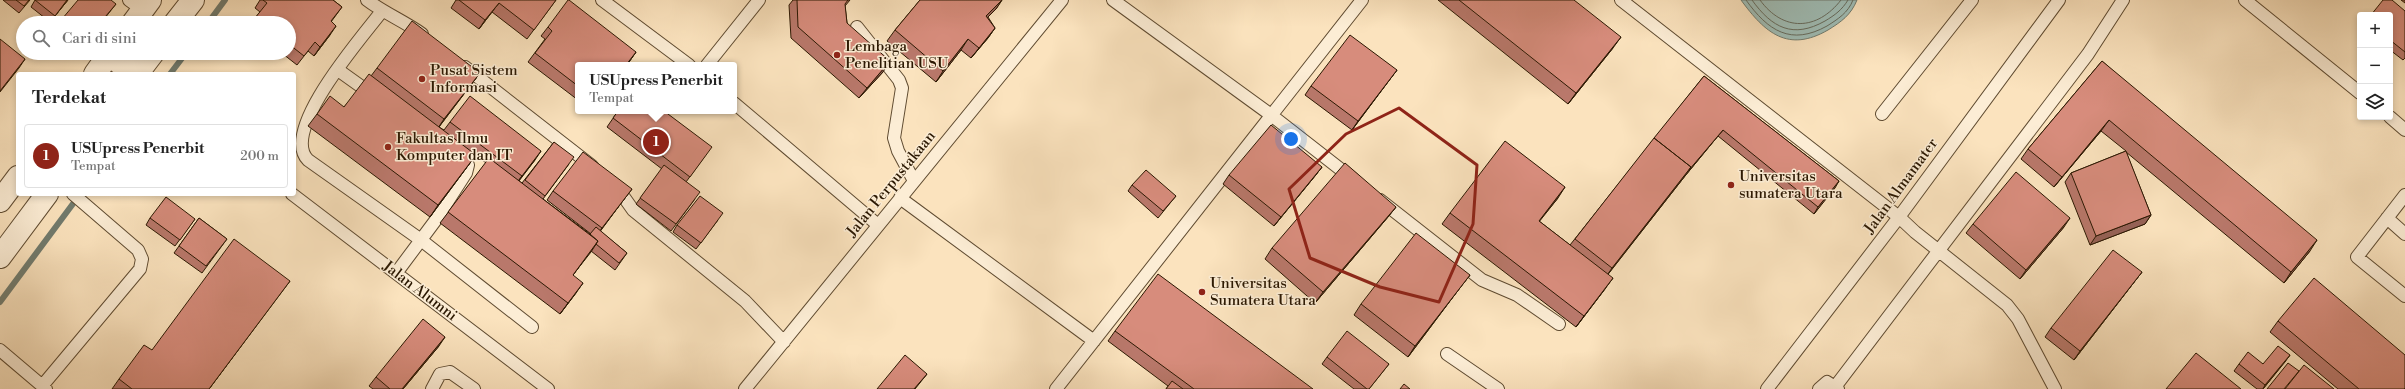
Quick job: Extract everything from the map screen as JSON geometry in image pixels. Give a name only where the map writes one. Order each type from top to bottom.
[{"type":"street","points":[[180,16],[193,0]]},
{"type":"street","points":[[96,72],[106,60]]},
{"type":"street","points":[[117,60],[132,72]]},
{"type":"street","points":[[139,72],[148,60]]},
{"type":"street","points":[[0,201],[16,180]]},
{"type":"street","points":[[0,257],[46,196]]},
{"type":"lane","points":[[367,0],[382,11],[408,24],[429,40]]},
{"type":"lane","points":[[602,0],[684,62]]},
{"type":"lane","points":[[709,62],[759,0]]},
{"type":"lane","name":"Jalan Perpustakaan","points":[[745,389],[1062,0]]},
{"type":"lane","points":[[1113,0],[1271,115],[1482,280],[1517,295],[1559,324]]},
{"type":"lane","points":[[1056,389],[1362,0]]},
{"type":"lane","points":[[1622,0],[1899,217],[1938,251],[2007,305],[2021,326],[2055,389]]},
{"type":"lane","points":[[1882,114],[1972,0]]},
{"type":"lane","name":"Jalan Almamater","points":[[1767,389],[1899,217],[2059,0]]},
{"type":"lane","points":[[1819,389],[1827,382],[1836,388],[2088,54],[2123,0]]},
{"type":"lane","points":[[2245,0],[2357,91]]},
{"type":"lane","points":[[382,11],[314,105],[304,129],[303,153],[308,160],[421,240],[532,327]]},
{"type":"lane","points":[[857,27],[900,80],[902,88],[894,138],[898,150],[914,181]]},
{"type":"lane","points":[[454,59],[616,186],[633,210],[746,301],[784,342]]},
{"type":"lane","points":[[338,70],[383,101]]},
{"type":"lane","points":[[737,105],[878,225]]},
{"type":"lane","points":[[2393,120],[2405,130]]},
{"type":"lane","points":[[397,272],[421,240],[468,169],[466,161],[447,147]]},
{"type":"lane","points":[[2405,195],[2356,257],[2405,296]]},
{"type":"lane","points":[[0,350],[44,388],[140,269],[142,259],[138,250],[75,196]]},
{"type":"lane","name":"Jalan Alumni","points":[[295,196],[397,272],[548,389]]},
{"type":"lane","points":[[900,198],[1094,341]]},
{"type":"lane","points":[[2387,218],[2405,234]]},
{"type":"lane","points":[[1447,354],[1498,389]]},
{"type":"lane","points":[[432,389],[440,374],[450,372],[474,389]]},
{"type":"highlighted area","points":[[1399,108],[1477,165],[1473,224],[1439,302],[1380,287],[1310,258],[1289,189],[1346,134]]},
{"type":"water","points":[[1741,0],[1857,0],[1849,14],[1837,24],[1814,37],[1801,40],[1778,36],[1769,30],[1759,22]]},
{"type":"building","points":[[16,0],[29,0],[24,6]]},
{"type":"building","points":[[35,0],[67,0],[55,16]]},
{"type":"building","points":[[78,0],[111,0],[116,4],[106,16],[65,16]]},
{"type":"building","points":[[263,0],[333,0],[342,7],[331,21],[336,26],[320,47],[315,42],[304,56],[296,50],[296,16],[257,16],[267,3]]},
{"type":"building","points":[[459,0],[556,0],[534,30],[499,3],[485,20]]},
{"type":"building","points":[[569,0],[636,52],[628,62],[575,62],[575,84],[535,53],[552,31],[548,27]]},
{"type":"building","name":"Lembaga Penelitian USU","points":[[797,0],[848,0],[845,4],[847,23],[890,61],[867,88],[798,27]]},
{"type":"building","points":[[920,0],[1002,0],[986,16],[995,28],[979,48],[968,39],[943,71],[895,30]]},
{"type":"building","points":[[1459,0],[1574,0],[1621,37],[1576,93]]},
{"type":"building","points":[[2383,0],[2392,0],[2405,11],[2405,52],[2393,42],[2393,12],[2373,12]]},
{"type":"building","name":"Pusat Sistem Informasi","points":[[412,21],[480,73],[444,119],[377,68]]},
{"type":"building","points":[[1350,35],[1397,70],[1358,121],[1311,86]]},
{"type":"building","points":[[0,39],[16,52],[16,60],[24,60],[0,91]]},
{"type":"building","points":[[2102,61],[2317,240],[2291,272],[2109,120],[2062,177],[2028,149]]},
{"type":"building","name":"Fakultas Ilmu Komputer dan IT","points":[[369,74],[476,155],[438,205],[317,114],[330,96],[344,107]]},
{"type":"building","points":[[1704,76],[1839,181],[1818,207],[1723,130],[1689,170],[1691,167],[1654,138]]},
{"type":"building","points":[[470,96],[541,151],[522,176],[450,122]]},
{"type":"building","points":[[616,114],[668,114],[712,147],[690,177],[613,118]]},
{"type":"building","points":[[1271,125],[1322,167],[1281,217],[1229,175]]},
{"type":"building","points":[[1654,138],[1691,167],[1612,268],[1575,239]]},
{"type":"building","points":[[1505,141],[1565,187],[1539,221],[1613,278],[1584,316],[1450,213]]},
{"type":"building","points":[[554,142],[574,157],[545,196],[525,180]]},
{"type":"building","points":[[2126,151],[2151,215],[2096,236],[2071,173]]},
{"type":"building","points":[[583,152],[632,189],[602,228],[553,191]]},
{"type":"building","points":[[489,158],[598,241],[573,275],[583,283],[568,303],[448,212]]},
{"type":"building","points":[[1345,163],[1396,207],[1323,292],[1272,248]]},
{"type":"building","points":[[664,165],[700,192],[676,224],[640,198]]},
{"type":"building","points":[[1146,170],[1176,196],[1163,211],[1132,185]]},
{"type":"building","points":[[2016,172],[2070,218],[2026,270],[1973,224]]},
{"type":"building","points":[[700,196],[723,213],[701,243],[677,225]]},
{"type":"building","points":[[166,197],[195,219],[180,240],[150,218]]},
{"type":"building","points":[[199,218],[227,239],[206,266],[179,246]]},
{"type":"building","points":[[596,227],[627,253],[619,263],[596,244],[598,241],[590,234]]},
{"type":"building","points":[[1416,233],[1470,275],[1415,346],[1361,304]]},
{"type":"building","points":[[234,239],[290,281],[209,389],[132,389],[119,379],[144,345],[152,350]]},
{"type":"building","points":[[2113,250],[2142,272],[2080,351],[2051,328]]},
{"type":"building","points":[[1158,274],[1313,389],[1194,389],[1115,331]]},
{"type":"building","points":[[2314,278],[2405,355],[2404,389],[2359,389],[2278,321]]},
{"type":"building","points":[[423,319],[445,337],[402,389],[390,389],[376,377]]},
{"type":"building","points":[[1347,331],[1389,364],[1369,389],[1367,389],[1327,357]]},
{"type":"building","points":[[2278,346],[2290,355],[2265,385],[2239,364],[2248,352],[2263,364]]},
{"type":"building","points":[[2196,353],[2241,389],[2166,389]]},
{"type":"building","points":[[905,355],[927,374],[914,389],[877,389]]},
{"type":"building","points":[[2288,363],[2299,371],[2284,389],[2267,389]]},
{"type":"building","points":[[2304,365],[2334,389],[2285,389]]},
{"type":"building","points":[[1172,381],[1183,389],[1166,389]]},
{"type":"building","points":[[1404,384],[1410,389],[1400,389]]},
{"type":"waterway","points":[[213,16],[225,0]]},
{"type":"waterway","points":[[172,72],[181,60]]},
{"type":"waterway","points":[[0,302],[78,197]]},
{"type":"place","name":"Lembaga Penelitian USU","points":[[837,55]]},
{"type":"place","name":"Pusat Sistem Informasi","points":[[422,79]]},
{"type":"place","name":"USUpress Penerbit","points":[[656,142]]},
{"type":"place","name":"Fakultas Ilmu Komputer dan IT","points":[[388,147]]},
{"type":"place","name":"Universitas sumatera Utara","points":[[1731,185]]},
{"type":"place","name":"Universitas Sumatera Utara","points":[[1202,292]]}]
